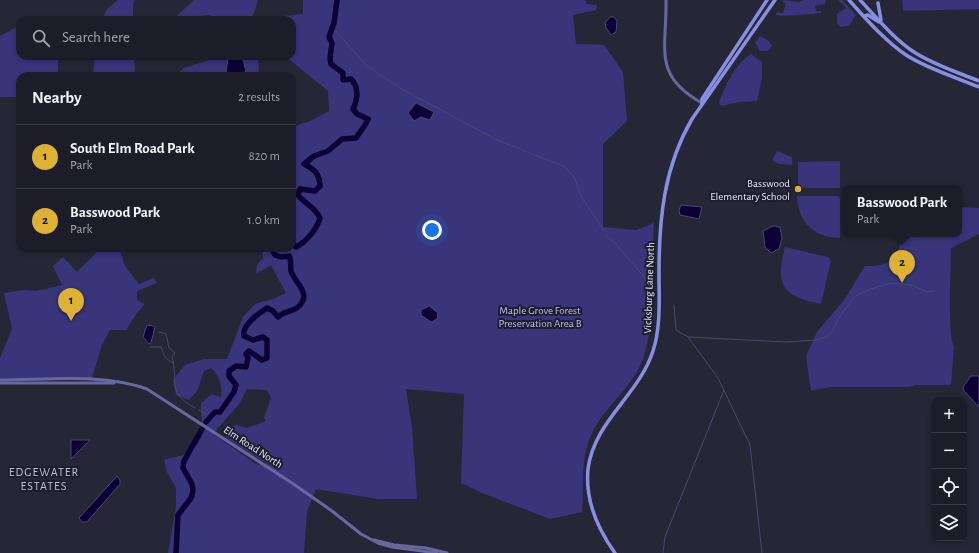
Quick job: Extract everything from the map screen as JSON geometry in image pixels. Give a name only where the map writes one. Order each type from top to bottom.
[{"type":"main road","name":"Vicksburg Lane North","points":[[702,103],[702,99],[767,0]]},
{"type":"main road","name":"Vicksburg Lane North","points":[[615,553],[598,526],[592,509],[588,487],[589,463],[600,432],[638,380],[653,352],[657,334],[661,220],[666,186],[672,165],[683,134],[702,103],[705,101],[775,0]]},
{"type":"main road","points":[[849,0],[905,54],[926,65],[979,87]]},
{"type":"main road","points":[[860,0],[904,44],[921,56],[979,81]]},
{"type":"main road","points":[[878,3],[879,13],[884,25]]},
{"type":"main road","points":[[864,16],[868,15],[884,25]]},
{"type":"street","points":[[666,0],[665,56],[668,69],[679,87],[702,103]]},
{"type":"street","name":"Elm Road North","points":[[0,382],[117,382],[147,389],[321,503],[361,534],[378,543],[392,547],[437,553]]},
{"type":"street","name":"Elm Road North","points":[[372,540],[394,545],[426,548],[447,553]]},
{"type":"green space","points":[[118,0],[135,0],[133,6],[133,16],[104,16],[107,9]]},
{"type":"green space","name":"Maple Grove Forest Preservation Area B","points":[[194,0],[258,0],[253,16],[176,16]]},
{"type":"green space","name":"Maple Grove Forest Preservation Area B","points":[[303,0],[585,0],[587,4],[597,5],[596,10],[573,15],[576,44],[604,45],[623,72],[627,121],[603,144],[603,227],[636,230],[654,223],[653,291],[650,326],[643,359],[634,377],[597,424],[587,446],[584,468],[582,512],[550,519],[482,493],[461,483],[464,394],[406,389],[412,427],[417,499],[378,499],[316,489],[307,512],[304,553],[168,553],[176,506],[176,488],[167,472],[164,460],[183,455],[198,443],[202,432],[201,403],[212,394],[221,397],[221,385],[218,377],[211,368],[204,371],[197,391],[189,400],[176,395],[173,380],[185,365],[204,359],[227,359],[243,317],[255,304],[273,299],[286,293],[271,265],[256,274],[257,265],[263,258],[262,252],[296,252],[296,126],[310,121],[329,111],[328,91],[290,60],[296,60],[296,16],[283,16],[303,14]],"holes":[[[247,389],[267,390],[271,398],[264,418],[266,421],[247,428],[237,425],[233,426],[225,437],[267,464],[266,466],[256,464],[213,434],[239,404]]]},
{"type":"green space","points":[[783,0],[799,2],[803,0],[826,0],[825,4],[815,6],[816,11],[821,11],[821,13],[791,16],[776,15],[777,12],[783,13],[786,3],[783,3]]},
{"type":"green space","points":[[838,0],[842,0],[856,15],[849,26],[840,27],[837,23],[837,14],[846,8]]},
{"type":"green space","points":[[902,0],[979,0],[979,9],[903,11]]},
{"type":"green space","points":[[16,27],[16,60],[58,60],[58,72],[16,72],[16,97],[0,97],[0,36]]},
{"type":"green space","points":[[760,36],[769,41],[772,46],[768,51],[760,51],[755,43]]},
{"type":"green space","points":[[751,54],[762,62],[762,78],[757,101],[739,102],[721,106],[719,103],[724,89],[735,69]]},
{"type":"green space","points":[[95,60],[134,60],[135,72],[93,72]]},
{"type":"green space","points":[[210,60],[258,60],[259,72],[180,72],[184,68]]},
{"type":"green space","points":[[777,151],[792,157],[792,165],[779,164],[772,160]]},
{"type":"green space","points":[[840,161],[840,188],[798,188],[798,162]]},
{"type":"green space","points":[[797,196],[838,196],[840,198],[840,238],[822,235],[809,227],[800,214]]},
{"type":"green space","points":[[962,207],[979,208],[979,234],[951,248],[950,315],[952,340],[954,346],[951,385],[916,385],[909,387],[830,387],[811,391],[806,356],[817,332],[844,300],[865,266],[884,264],[889,261],[893,258],[902,241],[900,237],[962,237]]},
{"type":"green space","points":[[785,247],[828,257],[831,261],[821,304],[798,297],[790,293],[785,287],[782,280],[781,271]]},
{"type":"green space","points":[[97,252],[120,252],[125,266],[139,284],[154,278],[157,283],[137,291],[137,300],[145,304],[126,330],[110,330],[102,345],[92,378],[0,379],[0,358],[12,329],[4,293],[25,290],[36,291],[62,285],[53,266],[63,257],[77,272]]},
{"type":"shaded area","points":[[610,17],[614,17],[617,21],[616,32],[611,35],[606,28],[605,23]]},
{"type":"shaded area","points":[[228,60],[243,60],[246,71],[245,72],[226,72]]},
{"type":"shaded area","points":[[416,103],[434,112],[430,120],[421,117],[414,121],[408,113]]},
{"type":"shaded area","points":[[681,205],[702,207],[699,219],[680,215],[679,210]]},
{"type":"shaded area","points":[[773,226],[780,227],[782,238],[779,249],[771,253],[765,247],[763,231]]},
{"type":"shaded area","points":[[429,306],[438,313],[437,319],[431,322],[421,315],[421,310]]},
{"type":"shaded area","points":[[147,325],[155,327],[151,343],[149,344],[143,337]]},
{"type":"shaded area","points":[[971,376],[979,376],[979,407],[964,391],[963,387]]},
{"type":"shaded area","points":[[71,440],[90,440],[71,459]]},
{"type":"shaded area","points":[[117,476],[120,480],[120,484],[87,522],[82,522],[79,518]]},
{"type":"waterway","points":[[296,247],[304,242],[314,231],[320,218],[318,214],[298,195],[300,189],[315,191],[320,186],[319,178],[316,172],[304,164],[314,156],[328,151],[342,139],[356,138],[368,119],[357,114],[353,109],[357,93],[354,82],[351,79],[343,80],[343,73],[331,64],[330,58],[332,43],[329,37],[334,23],[337,0]]},
{"type":"waterway","points":[[333,28],[367,66],[400,88],[497,140],[565,167],[574,177],[582,198],[604,231]]},
{"type":"waterway","points":[[606,236],[614,242],[647,280],[648,302]]},
{"type":"waterway","points":[[206,422],[215,412],[220,412],[234,392],[236,385],[229,376],[229,371],[236,366],[246,367],[248,358],[246,354],[249,351],[262,360],[267,358],[267,340],[263,337],[253,340],[244,336],[245,328],[248,324],[255,316],[267,308],[273,311],[278,317],[298,307],[303,301],[303,292],[291,271],[289,256],[281,257],[275,255],[273,252]]},
{"type":"waterway","points":[[674,305],[676,330],[688,337],[786,342],[815,340],[826,337],[832,332],[838,319],[854,297],[870,289],[892,283],[911,285],[928,292],[934,291]]},
{"type":"waterway","points":[[159,332],[166,334],[169,348],[175,353],[172,357],[175,387],[177,392],[180,397],[195,408]]},
{"type":"waterway","points":[[688,337],[718,378],[750,445],[762,553]]},
{"type":"waterway","points":[[150,347],[161,347],[165,356],[173,363]]},
{"type":"waterway","points":[[663,553],[665,537],[724,390]]},
{"type":"waterway","points":[[199,410],[211,416]]},
{"type":"waterway","points":[[176,553],[178,515],[191,498],[193,491],[192,484],[183,468],[184,461],[202,429]]},
{"type":"place","name":"Basswood Elementary School","points":[[798,189]]},
{"type":"place","name":"Basswood Park","points":[[902,283]]},
{"type":"place","name":"South Elm Road Park","points":[[71,321]]},
{"type":"district","name":"EDGEWATER ESTATES","points":[[44,479]]}]
